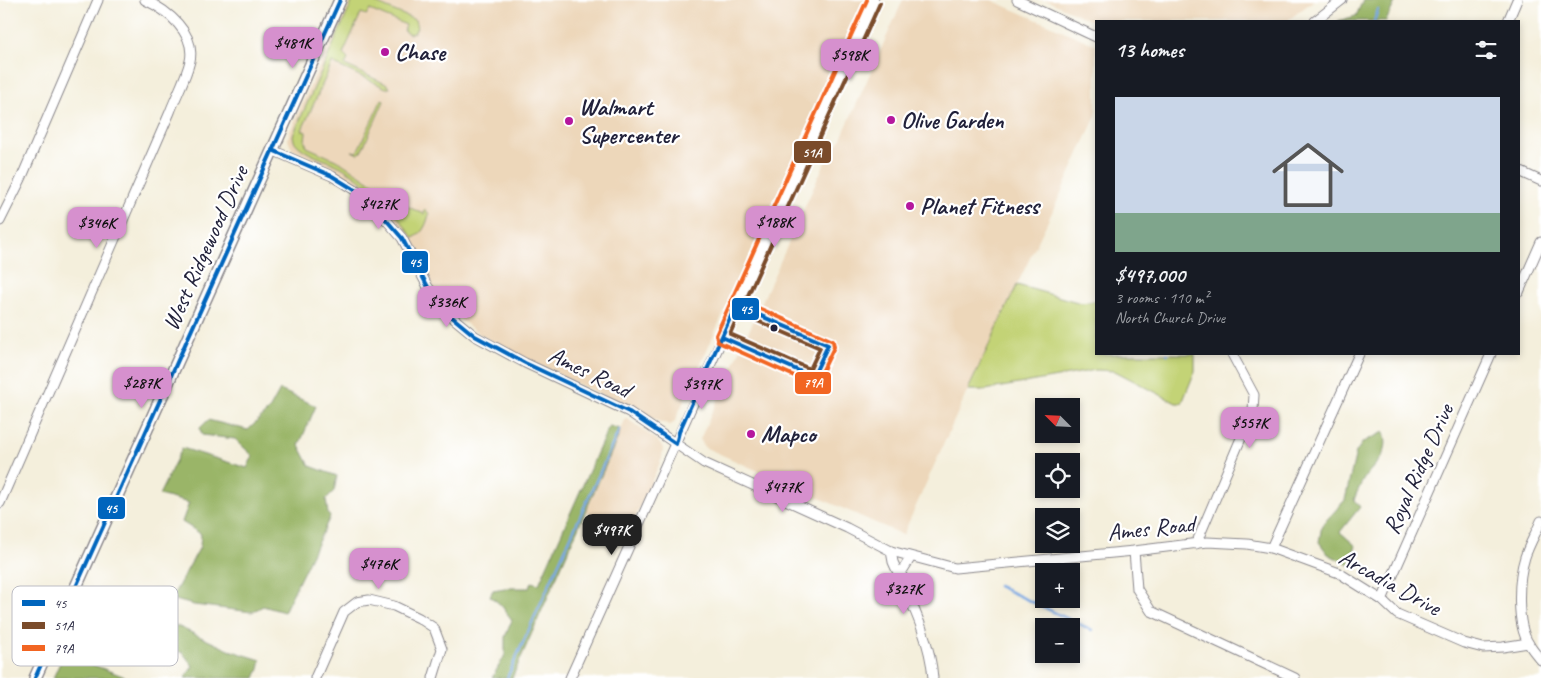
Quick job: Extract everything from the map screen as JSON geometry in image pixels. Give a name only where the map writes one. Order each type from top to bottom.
[{"type":"main road","name":"West Ridgewood Drive","points":[[76,586],[340,0]]},
{"type":"main road","name":"West Ridgewood Drive","points":[[35,678],[40,666]]},
{"type":"street","points":[[0,222],[98,0]]},
{"type":"street","points":[[0,503],[170,112],[190,60],[188,40],[178,22],[159,6],[145,0]]},
{"type":"street","points":[[570,678],[676,444],[679,432],[700,384],[874,0]]},
{"type":"street","points":[[1017,0],[1095,36]]},
{"type":"street","points":[[1316,20],[1342,0]]},
{"type":"street","points":[[1508,20],[1517,0]]},
{"type":"street","name":"Ames Road","points":[[272,150],[332,176],[358,192],[402,238],[436,298],[452,317],[475,336],[525,363],[629,412],[688,454],[704,463],[847,528],[891,551],[955,568],[1196,544],[1224,543],[1271,548]]},
{"type":"street","points":[[1520,172],[1541,181]]},
{"type":"street","points":[[1520,290],[1541,242]]},
{"type":"street","points":[[1196,544],[1253,410],[1254,395],[1233,355]]},
{"type":"street","points":[[1271,548],[1359,355]]},
{"type":"street","name":"Royal Ridge Drive","points":[[1382,600],[1492,355]]},
{"type":"street","points":[[1541,522],[1526,557],[1521,580],[1520,604],[1522,623],[1528,643],[1541,660]]},
{"type":"street","name":"Arcadia Drive","points":[[1271,548],[1339,573],[1382,600],[1397,614],[1464,643],[1483,648],[1528,643]]},
{"type":"street","points":[[891,551],[893,562],[920,622],[932,664],[933,678]]},
{"type":"street","points":[[1134,551],[1136,589],[1151,611],[1295,678]]},
{"type":"street","points":[[899,576],[911,557]]},
{"type":"street","points":[[315,678],[344,612],[357,602],[369,600],[394,606],[419,618],[434,628],[442,649],[438,668],[433,678]]},
{"type":"shaded area","points":[[349,0],[865,0],[672,424],[658,421],[548,370],[481,335],[456,316],[435,290],[395,223],[370,194],[337,171],[292,149],[288,140],[289,133]]},
{"type":"shaded area","points":[[903,0],[991,0],[1095,45],[1095,118],[966,394],[903,535],[704,447],[700,439],[831,149],[839,143]]},
{"type":"shaded area","points":[[1046,0],[1314,0],[1288,20],[1095,20],[1095,23]]},
{"type":"shaded area","points":[[626,418],[657,440],[663,448],[662,458],[629,531],[586,512]]},
{"type":"green space","points":[[353,0],[369,0],[415,20],[417,27],[415,32],[410,34],[404,31],[406,25],[370,10],[367,15],[361,13],[343,54],[348,59],[345,65],[388,85],[390,88],[386,88],[332,63],[302,130],[306,132],[305,141],[307,147],[340,162],[384,191],[386,197],[424,214],[425,209],[429,214],[426,224],[422,231],[413,238],[390,208],[362,181],[341,167],[303,150],[294,141],[293,135]]},
{"type":"green space","points":[[1363,0],[1396,0],[1386,20],[1342,20],[1356,16]]},
{"type":"green space","points":[[382,99],[384,101],[361,152],[358,154],[352,151],[357,152]]},
{"type":"green space","points":[[1017,285],[1081,303],[1095,301],[1095,355],[1195,355],[1195,371],[1182,403],[1176,403],[1115,371],[1096,370],[985,390],[968,390]]},
{"type":"green space","points":[[280,390],[316,406],[299,445],[310,466],[337,476],[334,491],[326,499],[330,517],[284,612],[263,606],[252,612],[194,605],[178,601],[178,586],[200,547],[201,534],[182,522],[189,503],[159,495],[182,448],[247,468],[253,456],[235,439],[202,435],[200,428],[208,420],[248,430],[269,410]]},
{"type":"green space","points":[[609,426],[620,429],[619,435],[512,678],[492,678],[505,655],[505,637],[512,620],[501,605],[490,596],[493,590],[529,588],[532,582],[539,584]]},
{"type":"green space","points":[[1384,432],[1386,440],[1383,454],[1362,482],[1354,500],[1360,507],[1340,532],[1356,546],[1349,565],[1328,554],[1319,542],[1322,525],[1345,500],[1356,452],[1363,442]]},
{"type":"green space","points":[[178,626],[229,650],[261,660],[255,678],[185,678],[193,666],[183,653],[178,651]]},
{"type":"green space","points":[[58,666],[96,666],[128,678],[53,678]]},
{"type":"waterway","points":[[1374,20],[1378,10]]},
{"type":"waterway","points":[[507,678],[619,430]]},
{"type":"waterway","points":[[998,586],[1092,630]]},
{"type":"transit line","name":"45","points":[[76,586],[340,0]]},
{"type":"transit line","name":"79A","points":[[731,301],[867,0]]},
{"type":"transit line","name":"51A","points":[[745,302],[880,3]]},
{"type":"transit line","name":"45","points":[[272,150],[332,176],[358,192],[402,238],[428,287],[436,298],[452,317],[475,336],[525,363],[629,412],[676,444],[679,432],[736,305],[828,345],[813,377],[722,337]]},
{"type":"transit line","name":"79A","points":[[730,304],[716,335],[718,342],[810,383],[817,382],[834,347],[833,341],[745,302]]},
{"type":"transit line","name":"51A","points":[[739,313],[820,348],[810,369],[730,334],[739,313]]},
{"type":"transit line","name":"45","points":[[35,678],[40,666]]},
{"type":"place","name":"Chase","points":[[385,52]]},
{"type":"place","name":"Olive Garden","points":[[891,120]]},
{"type":"place","name":"Walmart Supercenter","points":[[569,121]]},
{"type":"place","name":"Planet Fitness","points":[[910,206]]},
{"type":"place","name":"Mapco","points":[[751,434]]}]
